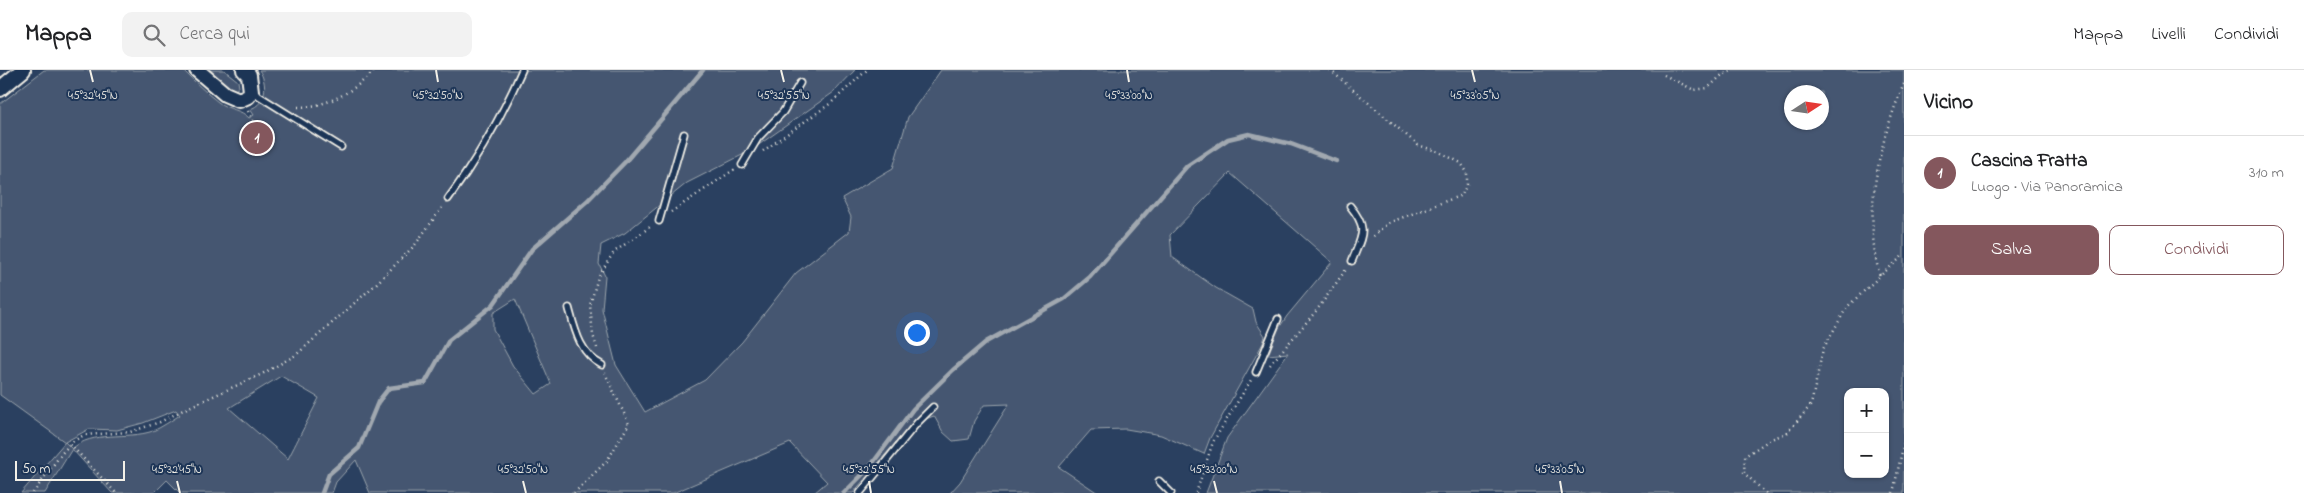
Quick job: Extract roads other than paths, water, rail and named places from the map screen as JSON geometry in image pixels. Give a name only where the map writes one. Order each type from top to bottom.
[{"type":"street","points":[[0,89],[23,70]]},
{"type":"street","points":[[197,70],[234,100],[244,99],[251,92],[249,75],[244,70]]},
{"type":"lane","points":[[448,199],[470,169],[505,109],[522,70]]},
{"type":"lane","points":[[742,165],[758,138],[783,112],[800,83]]},
{"type":"lane","points":[[251,92],[341,147]]},
{"type":"lane","points":[[658,221],[684,134]]},
{"type":"lane","points":[[1350,206],[1360,219],[1363,230],[1352,261]]},
{"type":"lane","points":[[569,308],[577,338],[592,360],[602,365]]},
{"type":"lane","points":[[1256,372],[1278,318]]},
{"type":"lane","points":[[860,493],[917,423],[933,408]]},
{"type":"lane","points":[[1160,481],[1171,493]]},
{"type":"waterway","points":[[322,493],[329,474],[359,448],[378,402],[389,388],[425,383],[449,340],[493,305],[532,249],[587,201],[625,162],[703,70]]},
{"type":"waterway","points":[[844,493],[869,468],[913,409],[953,370],[986,342],[1064,299],[1090,277],[1187,166],[1228,139],[1249,134],[1291,144],[1336,161]]},
{"type":"place","name":"Cascina Fratta","points":[[257,138]]}]
